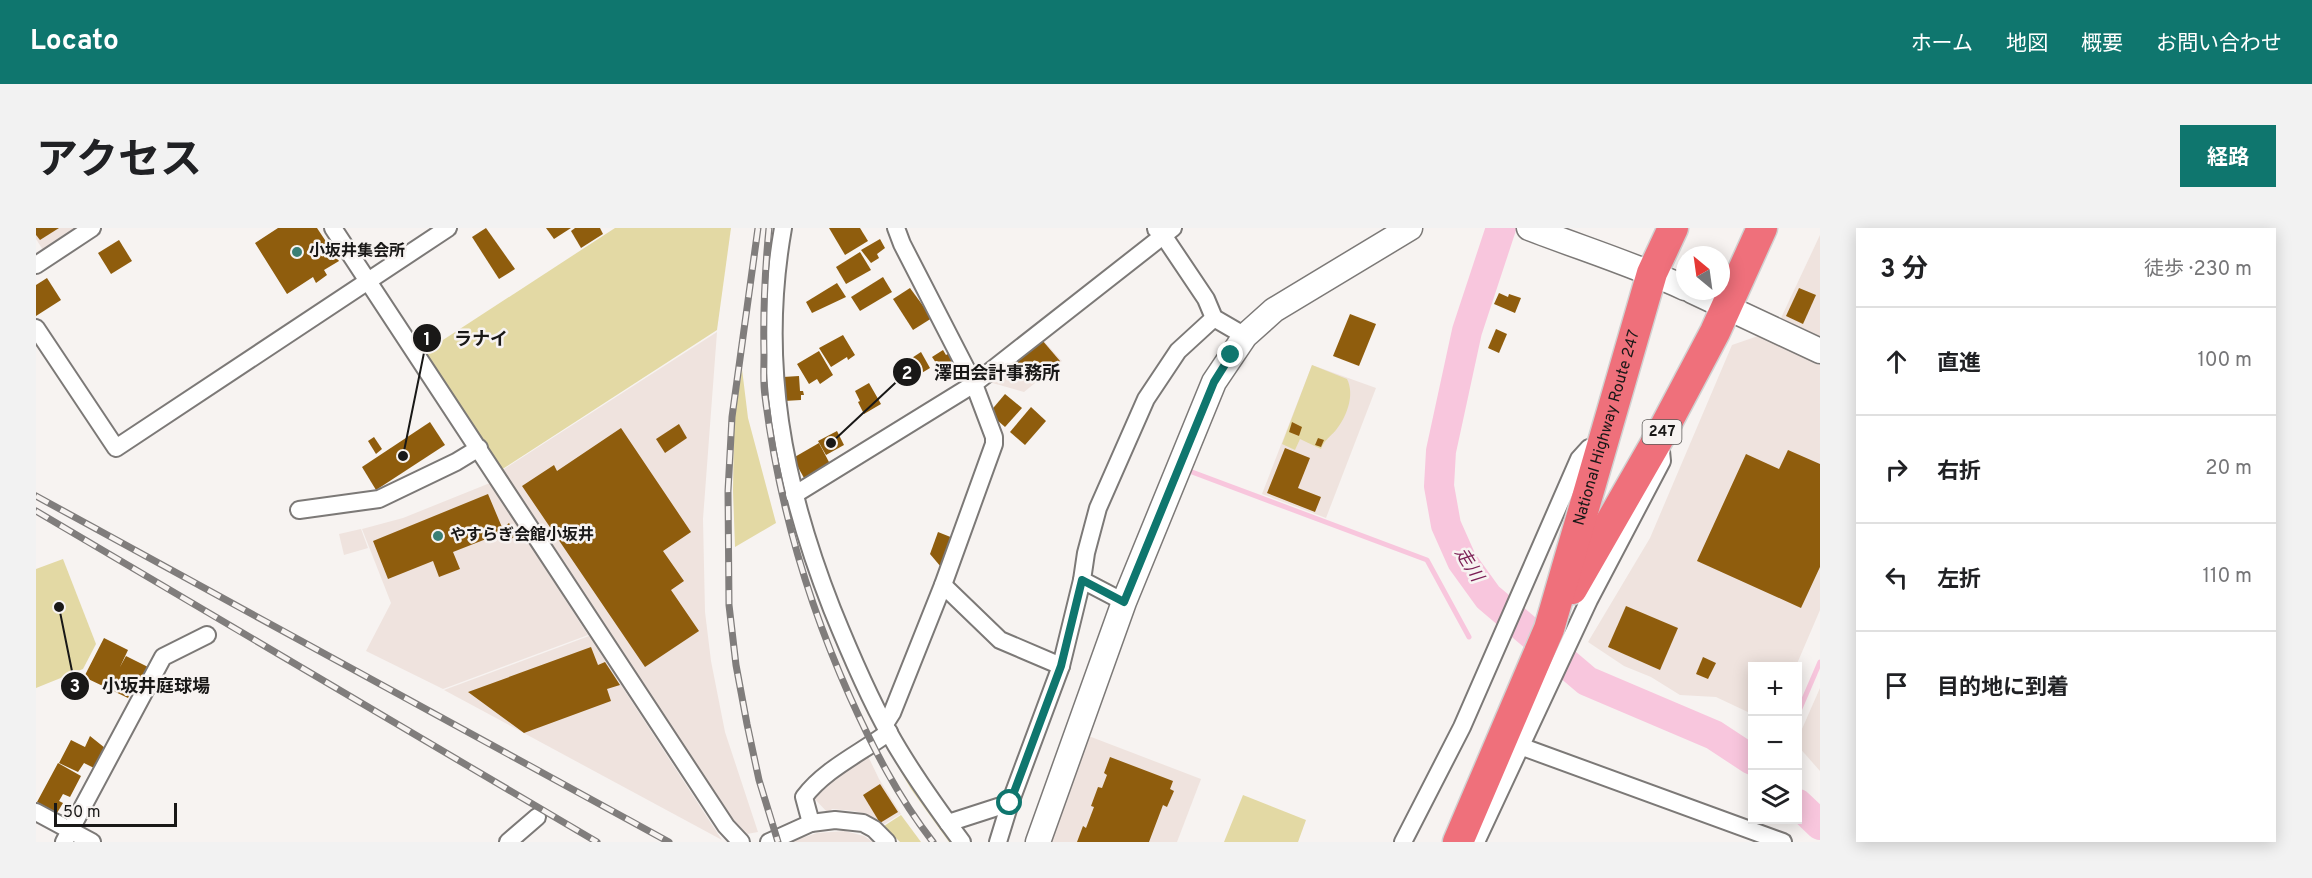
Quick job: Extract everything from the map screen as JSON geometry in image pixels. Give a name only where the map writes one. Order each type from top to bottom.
[{"type":"highway","name":"National Highway Route 247","points":[[1458,842],[1549,629],[1652,273],[1673,228]]},
{"type":"highway","name":"National Highway Route 247","points":[[1549,629],[1661,434],[1728,307],[1762,228]]},
{"type":"main road","points":[[1038,842],[1124,602],[1214,382],[1245,336],[1274,310],[1410,228]]},
{"type":"main road","points":[[1529,228],[1676,284]]},
{"type":"main road","points":[[1712,300],[1820,351]]},
{"type":"street","points":[[36,265],[92,228]]},
{"type":"street","points":[[333,228],[726,826],[741,842]]},
{"type":"street","points":[[36,328],[116,448],[448,228]]},
{"type":"street","points":[[783,228],[773,331],[776,395],[780,428],[794,495],[813,561],[839,627],[887,728],[962,842]]},
{"type":"street","points":[[811,823],[804,797],[810,789],[887,728],[943,585],[994,444],[994,437],[974,384],[896,228]]},
{"type":"street","points":[[794,495],[974,384],[1164,230],[1206,300],[1214,318],[1245,336]]},
{"type":"street","points":[[998,842],[1010,803],[1061,666],[1098,508],[1146,399],[1178,351],[1214,318]]},
{"type":"street","points":[[1476,842],[1589,600],[1662,461],[1661,434]]},
{"type":"street","points":[[1403,842],[1462,727],[1579,459],[1589,448],[1602,444]]},
{"type":"street","points":[[299,510],[379,499],[456,462],[479,448]]},
{"type":"street","points":[[1082,580],[1124,602]]},
{"type":"street","points":[[943,585],[1000,640],[1061,666]]},
{"type":"street","points":[[67,836],[163,657],[207,635]]},
{"type":"street","points":[[1521,746],[1783,842]]},
{"type":"street","points":[[948,823],[1010,803]]},
{"type":"street","points":[[36,812],[67,836],[92,842]]},
{"type":"street","points":[[508,842],[537,817]]},
{"type":"street","points":[[769,842],[811,823],[835,820],[863,823],[874,829],[887,842]]},
{"type":"shaded area","points":[[36,228],[83,228],[45,253],[36,239]]},
{"type":"shaded area","points":[[615,228],[731,228],[717,330],[501,470],[423,353]]},
{"type":"shaded area","points":[[1820,235],[1820,337],[1781,318]]},
{"type":"shaded area","points":[[717,332],[703,519],[705,612],[711,661],[725,732],[758,832],[747,834],[737,829],[501,471]]},
{"type":"shaded area","points":[[1758,336],[1820,364],[1820,610],[1798,662],[1748,662],[1748,712],[1716,697],[1680,695],[1651,677],[1624,666],[1588,642],[1650,538],[1732,345]]},
{"type":"shaded area","points":[[1042,339],[1062,361],[1024,392],[989,382]]},
{"type":"shaded area","points":[[1312,365],[1376,388],[1326,518],[1262,494]]},
{"type":"shaded area","points":[[1312,365],[1347,379],[1350,392],[1349,405],[1340,424],[1321,449],[1300,439],[1295,450],[1282,444]]},
{"type":"shaded area","points":[[742,369],[748,418],[776,523],[735,547],[734,421]]},
{"type":"shaded area","points":[[490,483],[588,635],[443,689],[366,651],[391,603],[362,529],[403,518]]},
{"type":"shaded area","points":[[361,529],[368,548],[344,555],[339,534]]},
{"type":"shaded area","points":[[63,559],[96,644],[83,669],[36,688],[36,569]]},
{"type":"shaded area","points":[[589,636],[722,840],[444,690]]},
{"type":"shaded area","points":[[1820,688],[1820,771],[1802,751],[1802,729]]},
{"type":"shaded area","points":[[1086,735],[1201,779],[1177,842],[1045,842]]},
{"type":"shaded area","points":[[888,737],[958,842],[949,842],[911,789],[883,741]]},
{"type":"shaded area","points":[[867,754],[879,779],[901,814],[883,825],[866,814],[854,811],[832,809],[828,813],[812,796]]},
{"type":"shaded area","points":[[1243,795],[1306,820],[1298,842],[1224,842]]},
{"type":"shaded area","points":[[901,815],[921,842],[900,842],[884,826]]},
{"type":"shaded area","points":[[845,831],[864,836],[873,842],[790,842],[817,833]]},
{"type":"building","points":[[36,228],[59,228],[40,240],[36,235]]},
{"type":"building","name":"小坂井集会所","points":[[278,228],[317,228],[339,261],[324,270],[327,275],[316,283],[313,277],[287,294],[255,243]]},
{"type":"building","points":[[486,228],[515,269],[499,279],[472,237]]},
{"type":"building","points":[[546,228],[571,228],[554,239]]},
{"type":"building","points":[[575,228],[600,228],[603,234],[581,248],[571,231]]},
{"type":"building","points":[[829,228],[860,228],[868,241],[845,255]]},
{"type":"building","points":[[880,239],[885,248],[877,254],[879,258],[871,263],[861,250]]},
{"type":"building","points":[[119,240],[132,261],[111,274],[98,253]]},
{"type":"building","points":[[860,252],[871,270],[846,284],[836,267]]},
{"type":"building","points":[[883,277],[892,292],[860,311],[851,297]]},
{"type":"building","points":[[47,278],[61,300],[36,316],[36,285]]},
{"type":"building","points":[[837,283],[846,297],[812,313],[806,302]]},
{"type":"building","points":[[910,288],[932,318],[913,330],[893,299]]},
{"type":"building","points":[[1799,288],[1816,295],[1803,324],[1786,316]]},
{"type":"building","points":[[1499,293],[1508,297],[1509,294],[1521,298],[1515,313],[1494,304]]},
{"type":"building","points":[[1350,314],[1376,324],[1359,366],[1333,356]]},
{"type":"building","points":[[1496,329],[1507,334],[1499,353],[1488,348]]},
{"type":"building","points":[[843,335],[855,355],[831,367],[819,348]]},
{"type":"building","points":[[1042,340],[1060,361],[1033,383],[1016,362]]},
{"type":"building","points":[[943,350],[960,371],[947,379],[932,357]]},
{"type":"building","points":[[819,351],[833,375],[820,384],[817,379],[809,384],[797,364]]},
{"type":"building","points":[[921,352],[930,368],[910,380],[901,365]]},
{"type":"building","points":[[799,376],[800,391],[803,391],[804,395],[801,395],[801,400],[784,401],[783,377]]},
{"type":"building","points":[[869,383],[881,404],[864,414],[855,391]]},
{"type":"building","points":[[1005,394],[1022,408],[1005,427],[989,413]]},
{"type":"building","points":[[1031,407],[1046,421],[1025,445],[1010,432]]},
{"type":"building","points":[[430,422],[445,445],[376,490],[362,467]]},
{"type":"building","points":[[1292,422],[1302,427],[1299,436],[1289,432]]},
{"type":"building","points":[[679,424],[687,438],[665,453],[656,439]]},
{"type":"building","points":[[621,428],[691,532],[663,551],[684,581],[671,590],[699,631],[645,667],[522,486],[554,465],[557,471]]},
{"type":"building","points":[[837,431],[844,445],[826,455],[818,441]]},
{"type":"building","points":[[374,437],[382,449],[376,454],[368,441]]},
{"type":"building","points":[[1318,438],[1324,440],[1321,447],[1315,445]]},
{"type":"building","points":[[819,443],[830,464],[804,478],[793,458]]},
{"type":"building","points":[[1285,448],[1310,458],[1298,488],[1321,497],[1315,512],[1267,493]]},
{"type":"building","points":[[1788,450],[1820,464],[1820,567],[1801,608],[1697,561],[1746,454],[1779,469]]},
{"type":"building","name":"やすらぎ会館小坂井","points":[[488,494],[504,532],[453,552],[460,569],[439,577],[433,561],[388,579],[373,541]]},
{"type":"building","points":[[509,523],[517,535],[511,539],[504,527]]},
{"type":"building","points":[[938,532],[953,538],[941,567],[930,554]]},
{"type":"building","points":[[1626,606],[1678,628],[1660,670],[1608,647]]},
{"type":"building","points":[[104,638],[128,650],[120,667],[126,656],[150,668],[143,680],[138,677],[128,698],[84,677]]},
{"type":"building","points":[[591,647],[598,665],[605,662],[620,685],[607,689],[611,701],[524,733],[468,692]]},
{"type":"building","points":[[1703,657],[1716,663],[1708,679],[1696,674]]},
{"type":"building","points":[[90,736],[105,748],[94,768],[84,763],[78,772],[59,763],[71,740],[85,747]]},
{"type":"building","points":[[1110,757],[1173,781],[1170,789],[1174,791],[1167,807],[1163,805],[1149,842],[1077,842],[1083,826],[1086,828],[1098,787],[1102,788],[1107,775],[1104,773]]},
{"type":"building","points":[[58,763],[81,776],[70,797],[63,794],[59,801],[63,803],[57,813],[37,802]]},
{"type":"building","points":[[880,784],[898,812],[880,823],[863,795]]},
{"type":"waterway","name":"走川","points":[[1501,228],[1467,331],[1441,451],[1439,486],[1446,525],[1462,561],[1488,597],[1587,681],[1714,735],[1748,757]]},
{"type":"waterway","name":"走川","points":[[1499,232],[1503,228]]},
{"type":"waterway","points":[[1192,472],[1427,560],[1469,637]]},
{"type":"waterway","points":[[1802,704],[1820,662]]},
{"type":"waterway","name":"走川","points":[[1802,808],[1820,825]]},
{"type":"railway","points":[[758,228],[732,417],[728,491],[729,605],[736,665],[747,724],[759,780],[778,842]]},
{"type":"railway","points":[[769,228],[764,307],[764,391],[778,473],[796,550],[820,624],[859,716],[897,790],[933,842]]},
{"type":"railway","points":[[36,496],[669,842]]},
{"type":"railway","points":[[36,511],[597,842]]},
{"type":"place","name":"小坂井集会所","points":[[297,252]]},
{"type":"place","name":"澤田会計事務所","points":[[831,443]]},
{"type":"place","name":"ラナイ","points":[[403,456]]},
{"type":"place","name":"やすらぎ会館小坂井","points":[[438,536]]},
{"type":"place","name":"小坂井庭球場","points":[[59,607]]},
{"type":"route","points":[[1010,803],[1061,666],[1082,580],[1124,602],[1214,382],[1231,355]]}]
